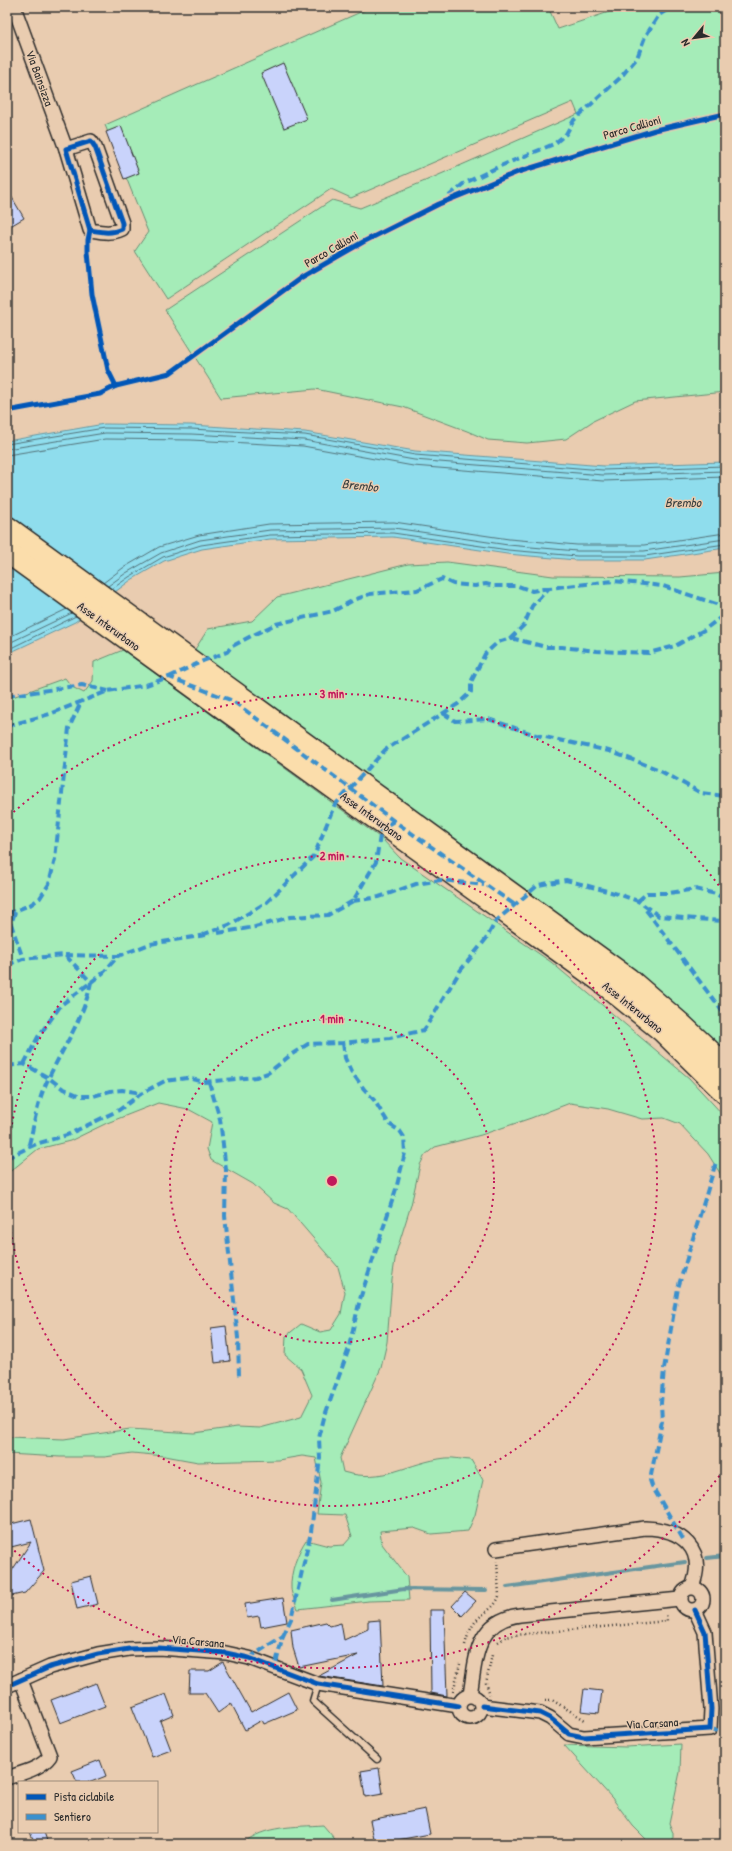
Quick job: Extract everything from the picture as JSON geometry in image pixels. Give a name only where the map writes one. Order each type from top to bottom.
[{"type":"highway","name":"Asse Interurbano","points":[[7,527],[629,979],[680,1023],[725,1066]]},
{"type":"highway","name":"Asse Interurbano","points":[[7,552],[534,933],[638,1010],[674,1041],[725,1093]]},
{"type":"street","name":"Via Bainsizza","points":[[14,7],[66,149],[90,230],[109,233],[122,229],[120,217],[91,140],[66,149]]},
{"type":"street","points":[[496,1549],[645,1528],[659,1529],[676,1534],[691,1548],[697,1570],[692,1587]]},
{"type":"street","points":[[692,1587],[699,1589],[703,1595],[703,1602],[696,1610],[685,1608],[680,1599],[685,1590],[692,1587]]},
{"type":"street","points":[[470,1695],[479,1644],[488,1629],[504,1618],[520,1615],[680,1599]]},
{"type":"street","name":"Via Carsana","points":[[482,1706],[540,1713],[550,1718],[569,1734],[584,1737],[710,1729],[711,1709],[706,1632],[696,1610]]},
{"type":"street","name":"Via Carsana","points":[[7,1686],[50,1667],[98,1654],[129,1649],[159,1648],[226,1653],[249,1658],[318,1684],[459,1706]]},
{"type":"street","points":[[7,1778],[46,1762],[50,1756],[21,1680]]},
{"type":"street","points":[[470,1695],[477,1697],[482,1706],[477,1716],[470,1718],[463,1716],[459,1706],[461,1700],[470,1695]]},
{"type":"lane","points":[[318,1684],[313,1701],[377,1759]]},
{"type":"path","points":[[495,1645],[502,1639],[515,1635],[667,1621],[666,1601]]},
{"type":"path","points":[[492,1653],[486,1683],[490,1695],[496,1696]]},
{"type":"path","points":[[538,1699],[552,1700],[584,1720]]},
{"type":"green space","points":[[372,7],[548,7],[558,29],[624,7],[725,7],[725,392],[635,401],[593,421],[566,439],[527,443],[488,440],[403,407],[315,389],[221,398],[165,310],[332,200],[360,208],[578,114],[573,102],[351,198],[331,189],[166,299],[135,251],[148,232],[105,125]]},
{"type":"green space","points":[[447,562],[553,576],[680,577],[725,573],[725,1053],[652,985],[194,651],[208,629],[252,621],[277,597],[408,564]]},
{"type":"green space","points":[[123,650],[382,839],[400,858],[551,962],[689,1078],[725,1117],[725,1181],[708,1154],[680,1124],[664,1118],[642,1119],[608,1109],[570,1103],[481,1135],[435,1147],[425,1155],[420,1165],[411,1205],[396,1253],[392,1280],[387,1342],[381,1368],[340,1458],[343,1472],[358,1475],[384,1474],[432,1460],[446,1458],[471,1460],[483,1480],[475,1515],[468,1531],[431,1534],[414,1528],[380,1531],[382,1544],[407,1577],[409,1600],[369,1601],[298,1609],[292,1593],[291,1582],[295,1562],[306,1540],[329,1546],[344,1545],[352,1536],[345,1515],[317,1514],[321,1482],[316,1458],[302,1456],[278,1460],[198,1462],[165,1456],[132,1453],[105,1457],[60,1457],[7,1454],[7,1437],[64,1439],[130,1429],[194,1433],[237,1427],[260,1428],[301,1417],[312,1395],[301,1369],[285,1355],[286,1336],[301,1324],[320,1332],[331,1330],[341,1314],[345,1292],[338,1267],[288,1209],[274,1203],[253,1184],[211,1160],[207,1149],[212,1122],[188,1109],[158,1103],[107,1123],[70,1141],[38,1149],[7,1174],[7,699],[65,678],[72,687],[84,693],[93,681],[94,662]]},
{"type":"green space","points":[[681,1744],[680,1772],[669,1823],[673,1833],[673,1844],[651,1844],[633,1826],[612,1798],[564,1745],[626,1747]]},
{"type":"green space","points":[[323,1825],[339,1844],[242,1844],[260,1833],[270,1830]]},
{"type":"water","name":"Brembo","points":[[104,424],[191,425],[305,432],[415,451],[604,466],[725,462],[725,548],[645,560],[576,560],[507,554],[393,537],[270,539],[202,549],[164,561],[131,580],[75,622],[7,654],[7,441]]},
{"type":"building","points":[[283,63],[307,119],[284,128],[261,73]]},
{"type":"building","points":[[121,126],[139,173],[124,179],[106,132]]},
{"type":"building","points":[[7,189],[24,218],[7,228]]},
{"type":"building","points":[[226,1326],[230,1361],[215,1363],[211,1328]]},
{"type":"building","points":[[31,1519],[44,1571],[25,1593],[7,1597],[7,1578],[31,1542],[7,1548],[7,1525]]},
{"type":"building","points":[[91,1576],[98,1604],[77,1609],[71,1581]]},
{"type":"building","points":[[465,1592],[476,1601],[462,1616],[452,1606]]},
{"type":"building","points":[[283,1598],[287,1622],[261,1627],[259,1616],[247,1618],[245,1604]]},
{"type":"building","points":[[430,1610],[444,1610],[447,1696],[431,1693]]},
{"type":"building","points":[[380,1620],[383,1686],[319,1676],[358,1655],[299,1667],[293,1648],[291,1630],[326,1622],[330,1626],[341,1623],[344,1640],[368,1629],[368,1621]]},
{"type":"building","points":[[223,1662],[251,1712],[288,1692],[297,1710],[264,1724],[262,1720],[245,1730],[231,1703],[218,1713],[205,1693],[189,1693],[190,1671],[209,1671]]},
{"type":"building","points":[[96,1683],[105,1706],[60,1723],[51,1700]]},
{"type":"building","points":[[584,1689],[602,1691],[599,1713],[581,1711]]},
{"type":"building","points":[[166,1694],[174,1715],[160,1721],[171,1750],[152,1757],[132,1707]]},
{"type":"building","points":[[100,1760],[106,1776],[94,1781],[77,1781],[72,1771]]},
{"type":"building","points":[[379,1768],[383,1794],[365,1797],[361,1771]]},
{"type":"building","points":[[425,1809],[430,1834],[375,1844],[370,1820]]},
{"type":"building","points":[[30,1833],[44,1833],[48,1844],[35,1844]]},
{"type":"waterway","points":[[707,1558],[725,1556]]},
{"type":"waterway","points":[[507,1587],[685,1562]]},
{"type":"waterway","points":[[332,1600],[404,1589],[486,1590]]},
{"type":"marked path","points":[[449,196],[463,184],[498,167],[554,144],[566,134],[574,120],[620,78],[637,58],[645,37],[659,15],[672,7]]},
{"type":"marked path","points":[[169,677],[203,661],[227,652],[231,647],[276,624],[333,611],[354,600],[370,594],[417,590],[442,579],[453,584],[475,586],[486,584],[494,586],[518,586],[532,591],[549,588]]},
{"type":"marked path","points":[[202,935],[229,925],[267,902],[314,856],[334,806],[385,750],[458,704],[471,692],[471,682],[485,654],[498,642],[511,638],[524,625],[532,606],[549,588],[614,581],[663,586],[725,607]]},
{"type":"marked path","points":[[511,638],[546,647],[649,653],[675,646],[704,630],[725,614]]},
{"type":"marked path","points":[[725,626],[725,645]]},
{"type":"marked path","points":[[7,726],[50,714],[108,691],[146,685],[169,677],[233,701],[394,821]]},
{"type":"marked path","points":[[7,696],[82,685],[108,691]]},
{"type":"marked path","points":[[725,692],[723,706],[725,711]]},
{"type":"marked path","points":[[7,914],[30,905],[40,898],[49,884],[55,859],[69,728],[82,700]]},
{"type":"marked path","points":[[443,713],[455,721],[488,719],[536,735],[609,751],[657,769],[701,793],[725,796]]},
{"type":"marked path","points":[[218,933],[255,927],[290,917],[328,915],[353,901],[376,862],[381,829],[394,821],[515,905]]},
{"type":"marked path","points":[[353,901],[379,897],[416,884],[441,880],[484,885]]},
{"type":"marked path","points":[[7,1158],[36,1144],[67,1135],[119,1110],[142,1093],[165,1081],[187,1078],[204,1082],[256,1077],[268,1073],[292,1054],[308,1044],[343,1043],[390,1038],[424,1030],[460,971],[486,939],[496,921],[538,885],[566,880],[638,901],[659,916],[722,921],[725,923]]},
{"type":"marked path","points":[[638,901],[647,893],[670,893],[695,889],[716,894],[725,899]]},
{"type":"marked path","points":[[646,910],[725,1015]]},
{"type":"marked path","points":[[15,912],[11,924],[23,959]]},
{"type":"marked path","points":[[24,1064],[38,1037],[61,1005],[103,973],[118,956],[150,944],[206,935]]},
{"type":"marked path","points":[[65,955],[118,956]]},
{"type":"marked path","points":[[7,965],[23,959],[65,955],[91,982],[83,1009],[42,1094],[28,1148]]},
{"type":"marked path","points":[[283,1636],[291,1619],[311,1532],[320,1458],[319,1438],[324,1418],[348,1351],[360,1299],[396,1189],[405,1153],[404,1137],[400,1131],[389,1124],[374,1100],[351,1071],[345,1058],[343,1043]]},
{"type":"marked path","points":[[7,1066],[24,1064],[49,1078],[62,1088],[80,1096],[94,1096],[110,1091],[122,1090],[142,1093]]},
{"type":"marked path","points":[[209,1082],[220,1119],[226,1170],[225,1216],[238,1338],[239,1376]]},
{"type":"marked path","points":[[683,1539],[650,1480],[662,1421],[661,1403],[664,1369],[678,1288],[716,1162]]},
{"type":"marked path","points":[[249,1658],[283,1636],[275,1667]]},
{"type":"marked path","points":[[710,1729],[725,1732]]},
{"type":"cycle path","name":"Parco Callioni","points":[[90,230],[88,252],[92,294],[108,370],[116,386],[170,373],[302,277],[363,242],[439,204],[518,172],[655,130],[725,114]]},
{"type":"cycle path","points":[[91,141],[95,147],[122,223],[122,229],[118,231],[106,232],[90,230],[66,149],[91,141]]},
{"type":"cycle path","points":[[7,411],[100,394],[116,386]]},
{"type":"cycle path","points":[[482,1706],[540,1713],[550,1718],[569,1734],[584,1737],[710,1729],[711,1709],[705,1632],[695,1610]]},
{"type":"cycle path","points":[[7,1686],[50,1667],[98,1654],[129,1649],[159,1648],[226,1653],[249,1658],[318,1684],[459,1706]]}]
